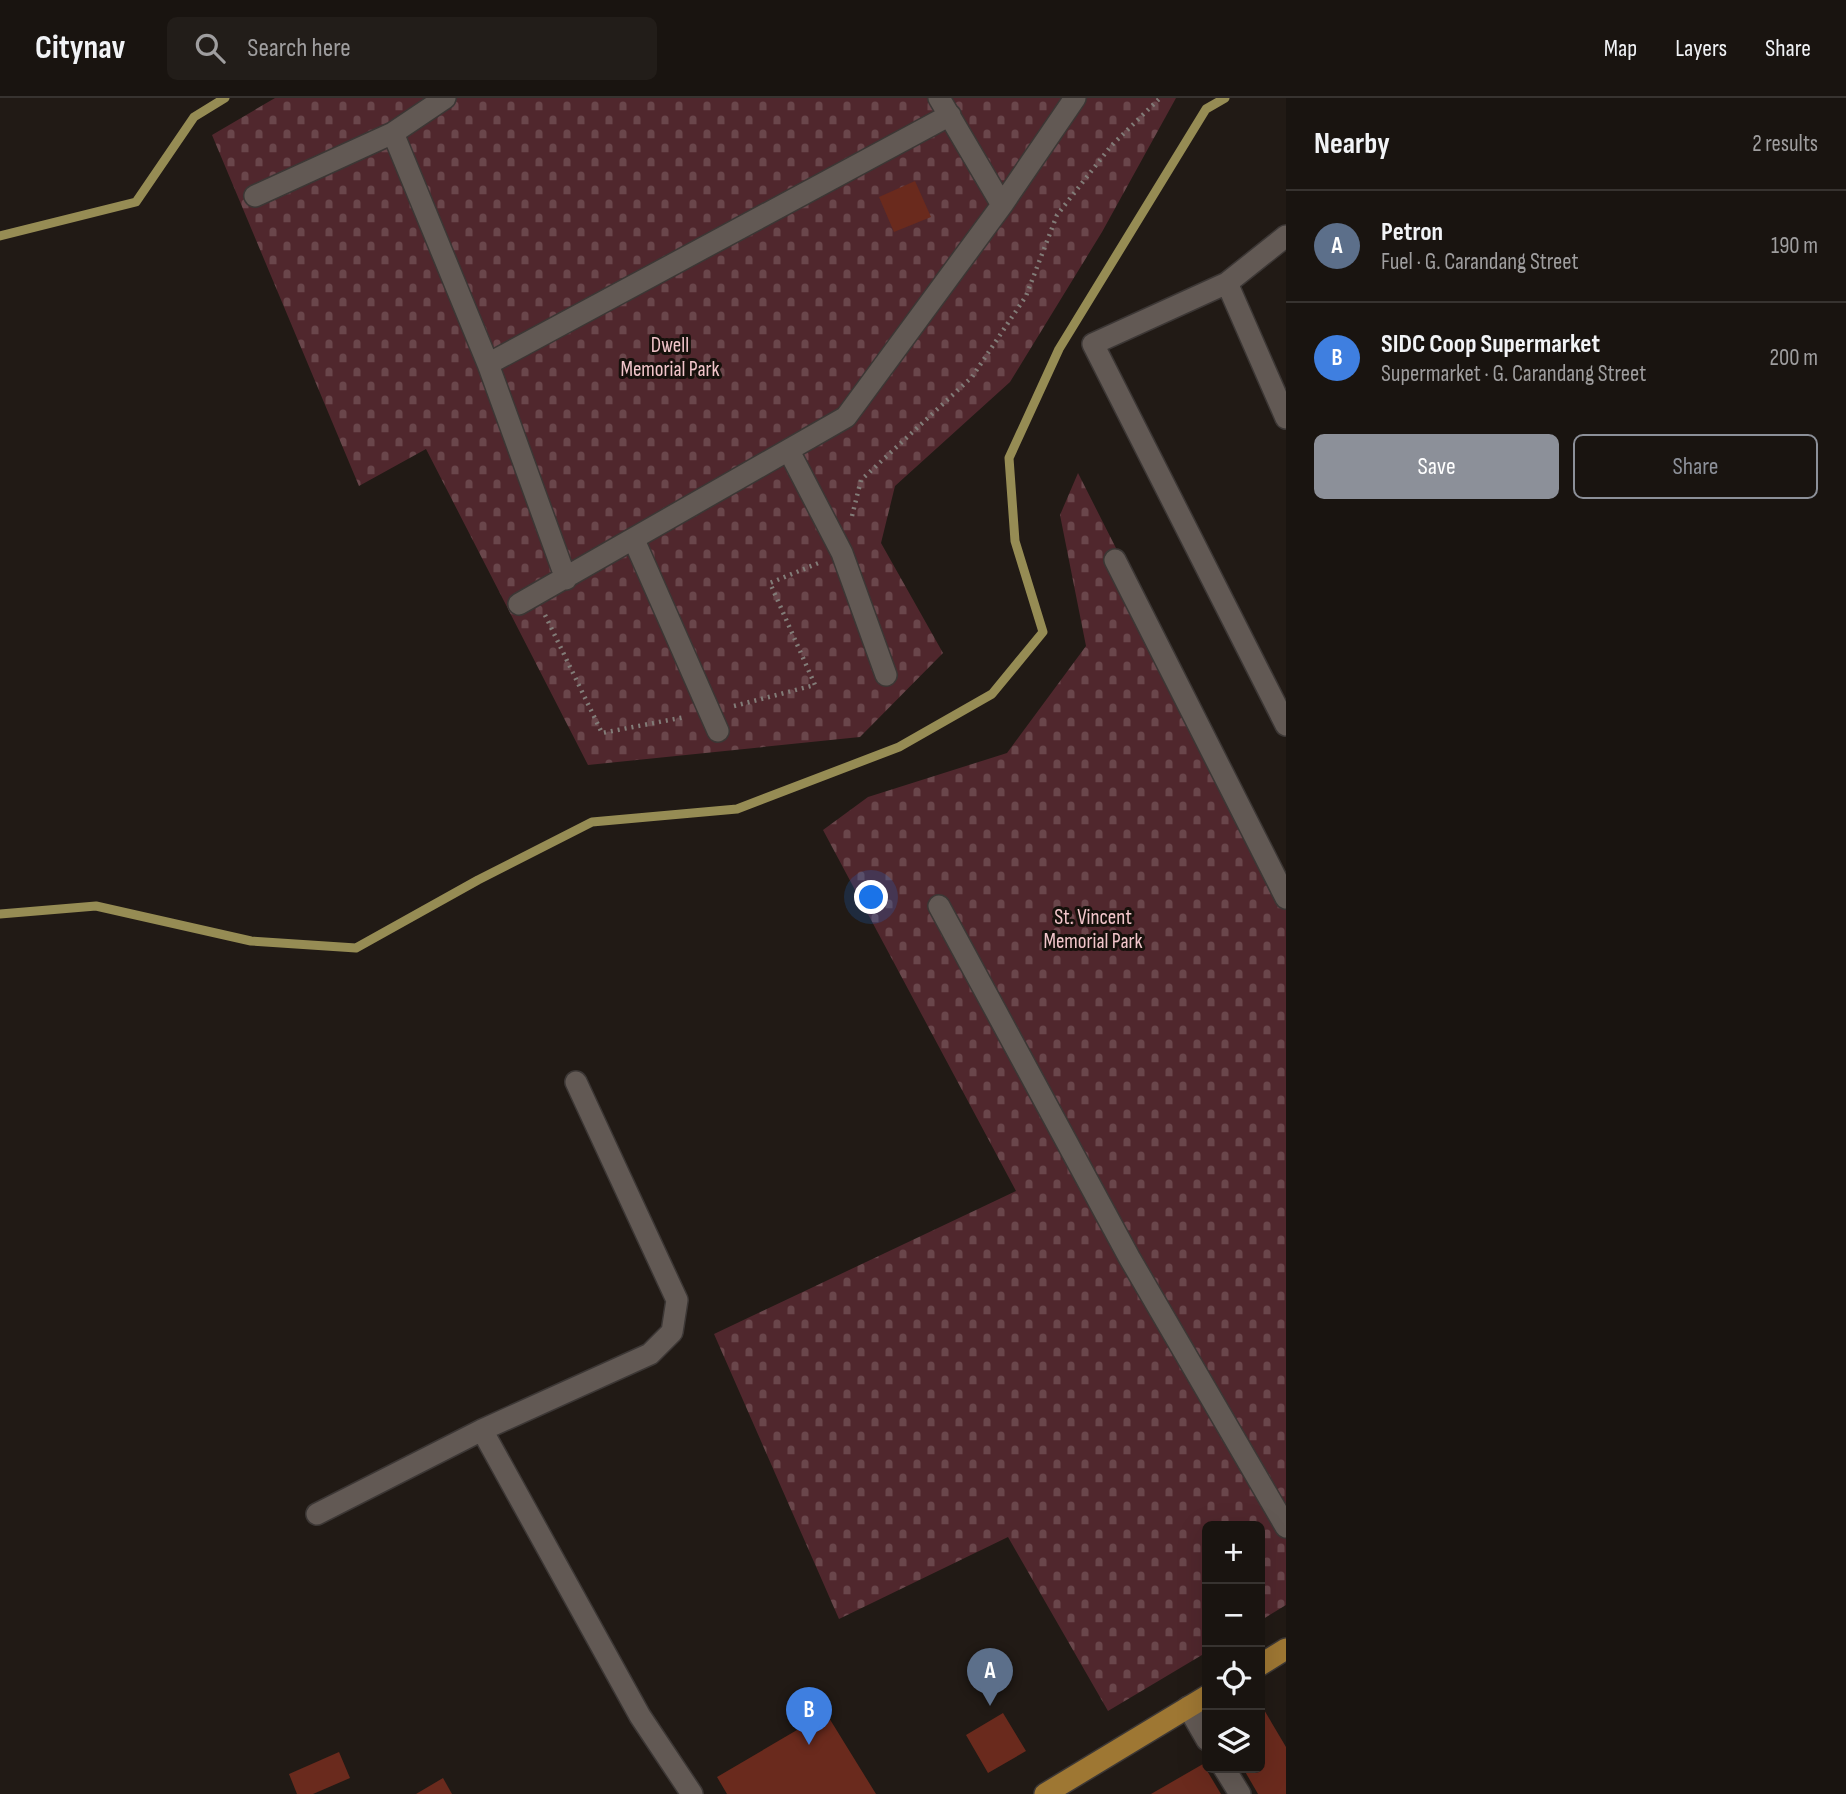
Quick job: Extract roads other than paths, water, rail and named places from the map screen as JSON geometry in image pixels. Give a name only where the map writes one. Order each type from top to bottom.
[{"type":"main road","points":[[1265,1662],[1286,1650]]},
{"type":"main road","points":[[1045,1794],[1202,1699]]},
{"type":"street","points":[[255,196],[393,133],[445,98]]},
{"type":"street","points":[[527,600],[846,417],[1002,205],[1075,98]]},
{"type":"street","points":[[488,364],[945,107],[1002,205]]},
{"type":"street","points":[[393,133],[488,364],[566,579]]},
{"type":"street","points":[[1286,236],[1227,283],[1093,344],[1286,725]]},
{"type":"street","points":[[1227,283],[1286,418]]},
{"type":"street","points":[[789,451],[842,553],[886,675]]},
{"type":"street","points":[[634,540],[714,722]]},
{"type":"street","points":[[1115,560],[1286,898]]},
{"type":"street","points":[[939,906],[1129,1257],[1286,1527]]},
{"type":"street","points":[[317,1514],[482,1430],[650,1354],[672,1332],[677,1300],[576,1082]]},
{"type":"street","points":[[482,1430],[640,1716],[692,1794]]},
{"type":"street","points":[[1188,1707],[1202,1731]]},
{"type":"street","points":[[1227,1773],[1240,1794]]},
{"type":"waterway","points":[[0,236],[136,202],[194,117],[225,98]]},
{"type":"waterway","points":[[0,914],[96,906],[251,941],[356,948],[478,880],[592,822],[737,809],[899,747],[992,694],[1043,632],[1015,541],[1009,458],[1059,349],[1206,109],[1225,98]]},
{"type":"place","name":"Petron","points":[[990,1706]]},
{"type":"place","name":"SIDC Coop Supermarket","points":[[809,1745]]},
{"type":"park label","name":"Dwell Memorial Park","points":[[670,357]]},
{"type":"park label","name":"St. Vincent Memorial Park","points":[[1093,929]]}]
